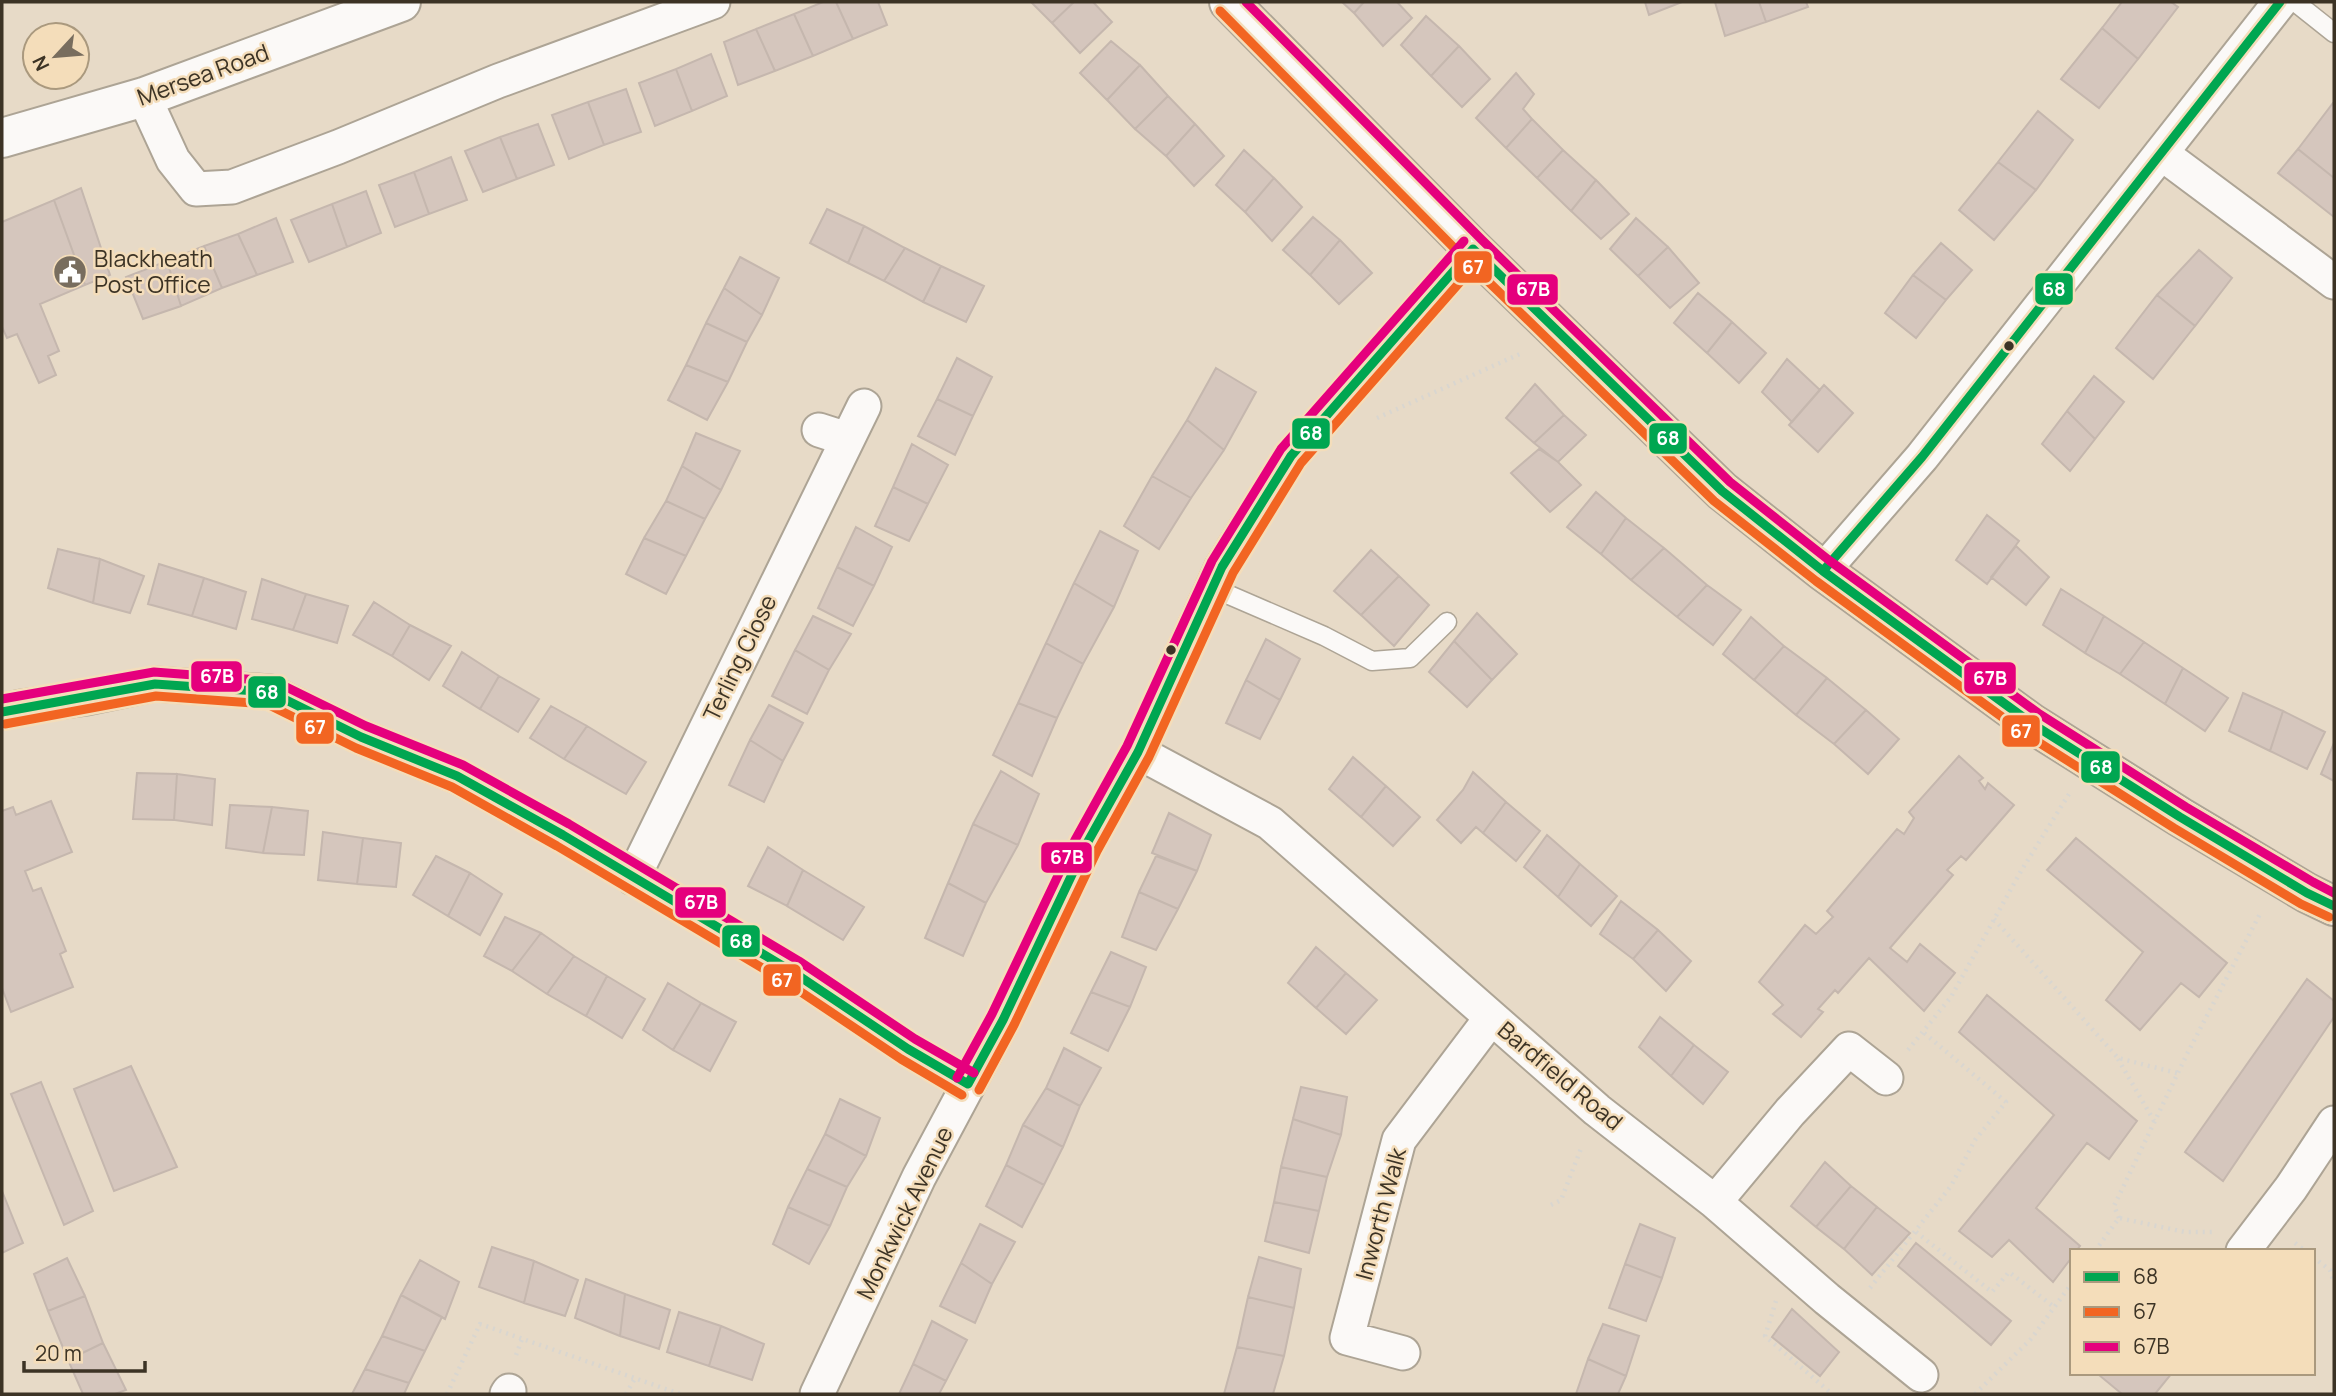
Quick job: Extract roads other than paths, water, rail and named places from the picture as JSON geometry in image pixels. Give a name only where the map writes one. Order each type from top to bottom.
[{"type":"street","name":"Mersea Road","points":[[2,138],[144,97],[401,2]]},
{"type":"street","points":[[144,97],[173,160],[196,189],[232,187],[498,81],[713,2]]},
{"type":"street","points":[[1229,2],[1473,249],[1722,491],[1823,571],[2031,723],[2281,877],[2334,906]]},
{"type":"street","points":[[1823,571],[1922,457],[2280,3]]},
{"type":"street","points":[[2161,153],[2334,282]]},
{"type":"street","name":"Monkwick Avenue","points":[[817,1394],[919,1177],[1003,1020],[1086,845],[1138,752],[1222,567],[1291,456],[1473,249]]},
{"type":"street","name":"Terling Close","points":[[633,878],[833,434],[864,406]]},
{"type":"street","points":[[2,712],[155,684],[270,692],[362,737],[457,776],[563,835],[793,972],[908,1049],[968,1084]]},
{"type":"street","name":"Bardfield Road","points":[[1138,752],[1270,823],[1597,1110],[1715,1202],[1921,1375]]},
{"type":"street","name":"Inworth Walk","points":[[1403,1353],[1348,1338],[1399,1140],[1491,1018]]},
{"type":"street","points":[[1715,1202],[1790,1112],[1849,1049],[1886,1079]]},
{"type":"street","points":[[2251,1241],[2291,1188],[2334,1123]]},
{"type":"lane","points":[[2280,3],[2334,33]]},
{"type":"lane","points":[[1213,588],[1324,636],[1372,662],[1410,658],[1447,622]]},
{"type":"place","name":"Blackheath Post Office","points":[[70,272]]}]
